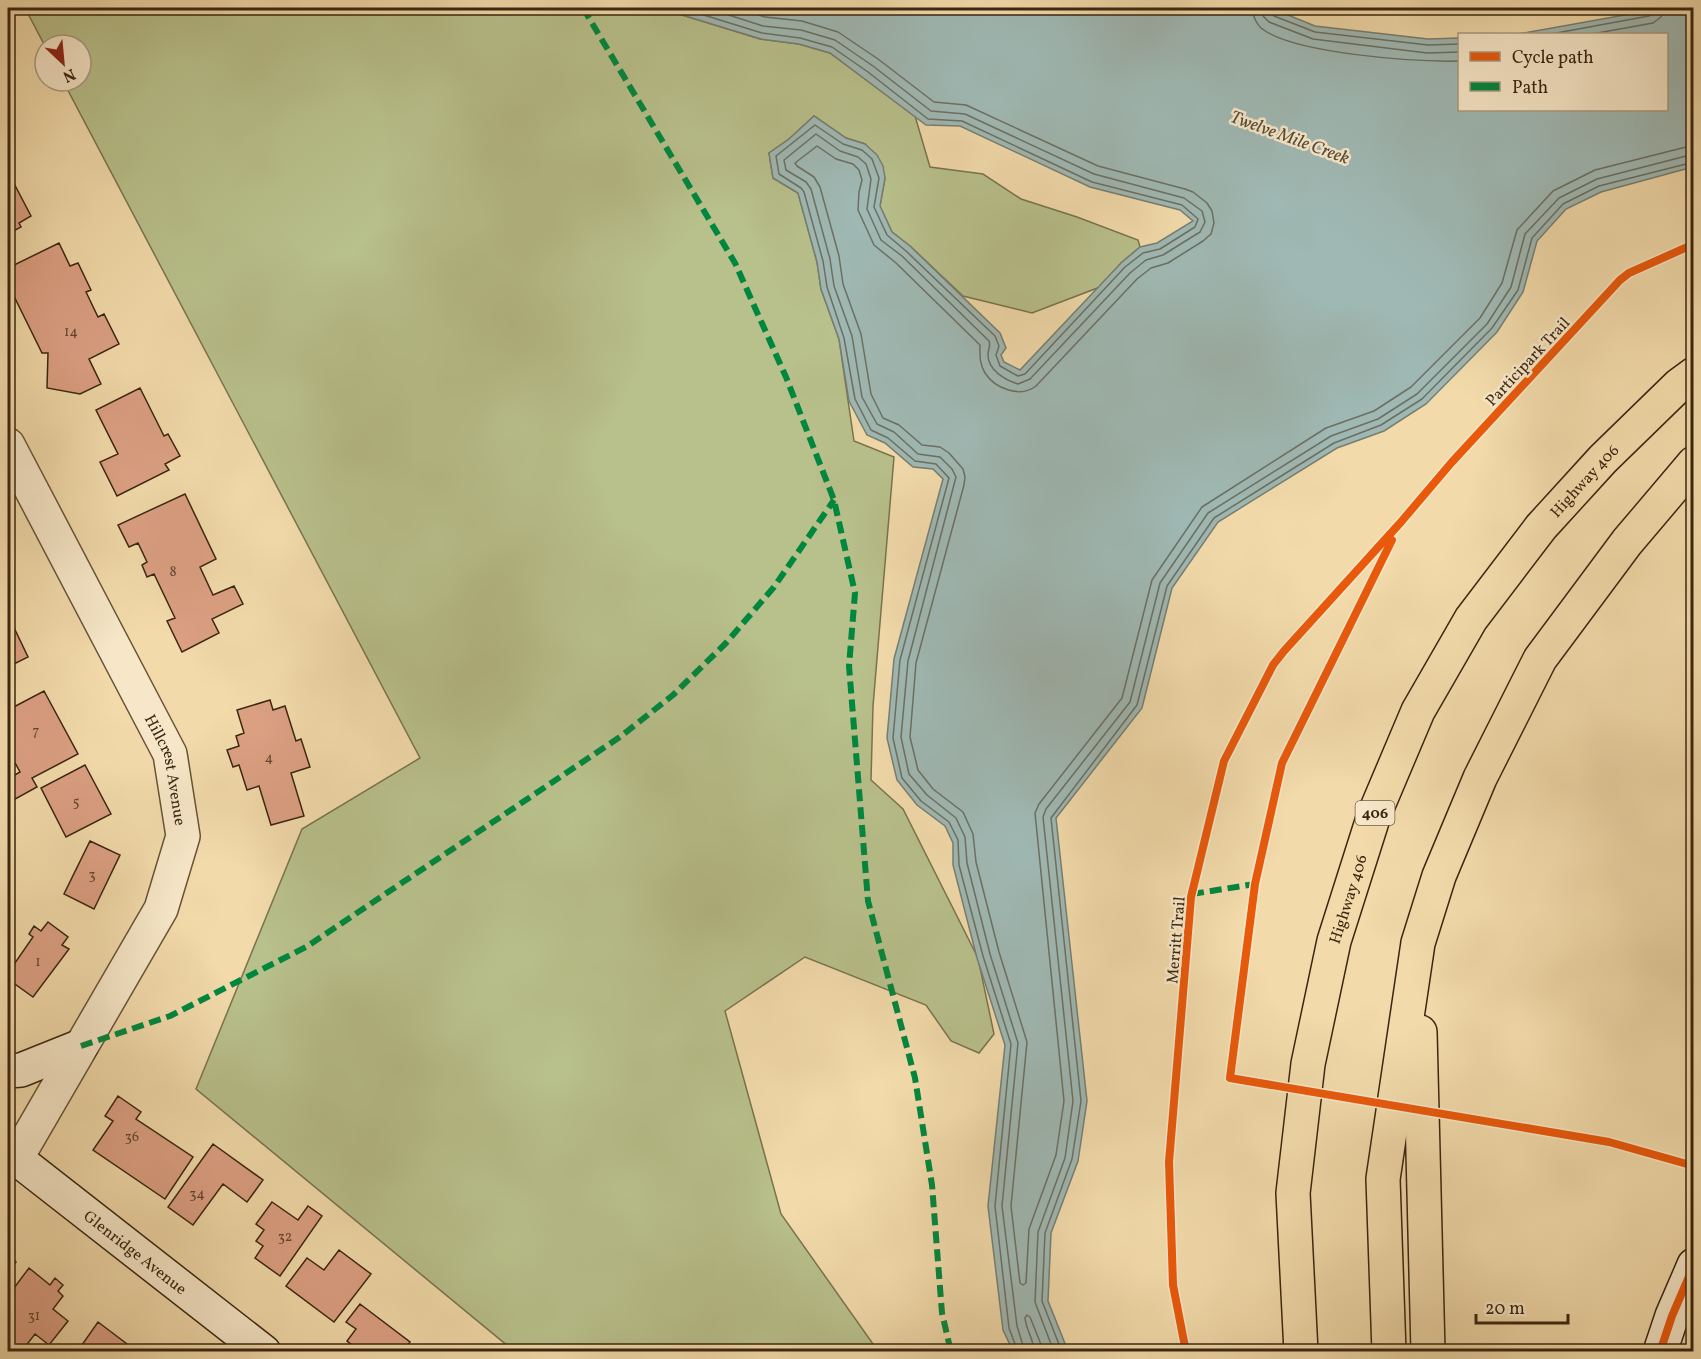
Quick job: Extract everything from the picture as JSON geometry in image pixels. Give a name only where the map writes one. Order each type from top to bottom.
[{"type":"highway","name":"Highway 406","points":[[1301,1352],[1293,1193],[1308,1064],[1334,941],[1374,815],[1418,711],[1471,620],[1541,527],[1603,459],[1679,385],[1694,374]]},
{"type":"highway","points":[[1389,1352],[1383,1179],[1418,943],[1439,876],[1480,777],[1540,659],[1627,542],[1694,463]]},
{"type":"highway","points":[[1418,943],[1428,1352]]},
{"type":"street","name":"Hillcrest Avenue","points":[[8,445],[170,754],[183,837],[161,909],[81,1046],[12,1155]]},
{"type":"street","points":[[8,1071],[21,1070],[81,1046]]},
{"type":"street","name":"Glenridge Avenue","points":[[12,1155],[264,1352]]},
{"type":"street","points":[[1660,1352],[1672,1316],[1694,1265]]},
{"type":"green space","points":[[25,8],[671,8],[679,14],[760,39],[799,44],[830,53],[915,116],[930,167],[983,174],[1021,199],[1138,240],[1140,247],[1121,263],[1100,287],[1032,313],[963,296],[892,232],[880,206],[885,178],[865,144],[846,138],[814,116],[789,139],[769,153],[773,178],[798,193],[817,262],[821,289],[839,339],[854,441],[894,457],[873,706],[871,780],[903,809],[978,958],[994,1034],[979,1053],[951,1041],[926,1005],[805,957],[725,1011],[781,1214],[878,1351],[514,1351],[196,1089],[302,829],[420,758],[69,93],[93,93],[93,33],[38,33]]},
{"type":"water","name":"Twelve Mile Creek","points":[[671,8],[1271,8],[1315,26],[1428,39],[1458,38],[1458,111],[1668,111],[1668,33],[1524,33],[1664,8],[1693,8],[1693,167],[1601,192],[1566,209],[1537,241],[1523,292],[1497,332],[1426,404],[1384,431],[1337,448],[1218,522],[1172,588],[1142,708],[1056,818],[1087,1101],[1078,1161],[1051,1233],[1048,1301],[1068,1351],[1013,1351],[1003,1330],[988,1206],[1005,1045],[977,958],[953,865],[953,843],[945,826],[917,805],[897,780],[887,738],[894,659],[943,479],[933,469],[913,467],[885,443],[867,435],[849,401],[839,339],[821,289],[817,262],[798,193],[773,178],[769,153],[789,139],[814,116],[846,138],[865,144],[877,155],[883,166],[885,178],[880,206],[892,232],[910,246],[1000,333],[1006,348],[1001,355],[1004,362],[1020,370],[1121,263],[1140,247],[1157,243],[1193,221],[1180,210],[1090,187],[960,126],[926,125],[830,53],[799,44],[761,39],[679,14]]},
{"type":"building","points":[[8,172],[31,216],[19,223],[21,227],[8,234]]},
{"type":"building","points":[[59,243],[70,266],[78,263],[91,290],[86,292],[98,317],[104,314],[119,344],[89,359],[101,384],[80,394],[47,388],[48,353],[42,353],[8,284],[8,268]]},
{"type":"building","points":[[140,388],[164,436],[168,434],[180,456],[165,464],[169,470],[117,496],[100,462],[118,454],[96,410]]},
{"type":"building","points":[[185,494],[216,559],[200,567],[213,595],[234,586],[243,604],[212,619],[219,633],[182,652],[167,621],[175,618],[154,574],[147,577],[142,565],[147,562],[138,543],[129,547],[118,525]]},
{"type":"building","points":[[8,615],[28,657],[8,667]]},
{"type":"building","points":[[44,691],[78,754],[32,778],[37,787],[8,803],[8,779],[20,772],[8,750],[8,710]]},
{"type":"building","points":[[270,700],[273,710],[285,706],[296,741],[301,739],[310,767],[291,773],[304,816],[271,825],[259,786],[247,790],[239,765],[233,767],[227,750],[239,746],[236,736],[244,733],[237,710]]},
{"type":"building","points":[[85,765],[111,814],[66,837],[41,788]]},
{"type":"building","points":[[90,841],[120,855],[94,909],[64,894]]},
{"type":"building","points":[[48,922],[68,937],[62,945],[69,949],[33,997],[8,979],[8,973],[33,937],[29,934],[34,926],[41,931]]},
{"type":"building","points":[[118,1096],[141,1112],[136,1119],[193,1157],[165,1199],[93,1150],[113,1121],[105,1116]]},
{"type":"building","points":[[213,1144],[263,1180],[247,1202],[223,1184],[193,1225],[168,1207]]},
{"type":"building","points":[[272,1202],[298,1220],[308,1206],[322,1216],[280,1276],[255,1258],[263,1246],[256,1241],[264,1230],[256,1224]]},
{"type":"building","points":[[339,1250],[371,1274],[334,1322],[286,1286],[307,1258],[324,1270]]},
{"type":"building","points":[[8,1255],[16,1262],[8,1272]]},
{"type":"building","points":[[29,1268],[50,1285],[55,1278],[63,1285],[58,1291],[63,1296],[53,1309],[68,1321],[49,1345],[35,1334],[21,1352],[8,1352],[8,1296]]},
{"type":"building","points":[[360,1304],[410,1342],[403,1352],[361,1352],[347,1341],[356,1329],[346,1322]]},
{"type":"building","points":[[98,1322],[127,1344],[122,1352],[77,1352]]},
{"type":"marked path","points":[[583,8],[735,263],[786,377],[834,500],[855,593],[849,666],[868,901],[915,1078],[932,1185],[942,1313],[951,1352]]},
{"type":"marked path","points":[[81,1046],[170,1016],[306,947],[620,737],[673,695],[726,643],[774,587],[834,500]]},
{"type":"marked path","points":[[1192,894],[1255,884]]},
{"type":"cycle path","name":"Participark Trail","points":[[1186,1352],[1173,1285],[1169,1162],[1191,897],[1224,761],[1273,665],[1452,462],[1620,280],[1629,273],[1694,244]]},
{"type":"cycle path","points":[[1392,540],[1282,763],[1255,884],[1230,1078],[1609,1142],[1694,1166]]},
{"type":"cycle path","points":[[1660,1352],[1672,1316],[1694,1265]]}]
